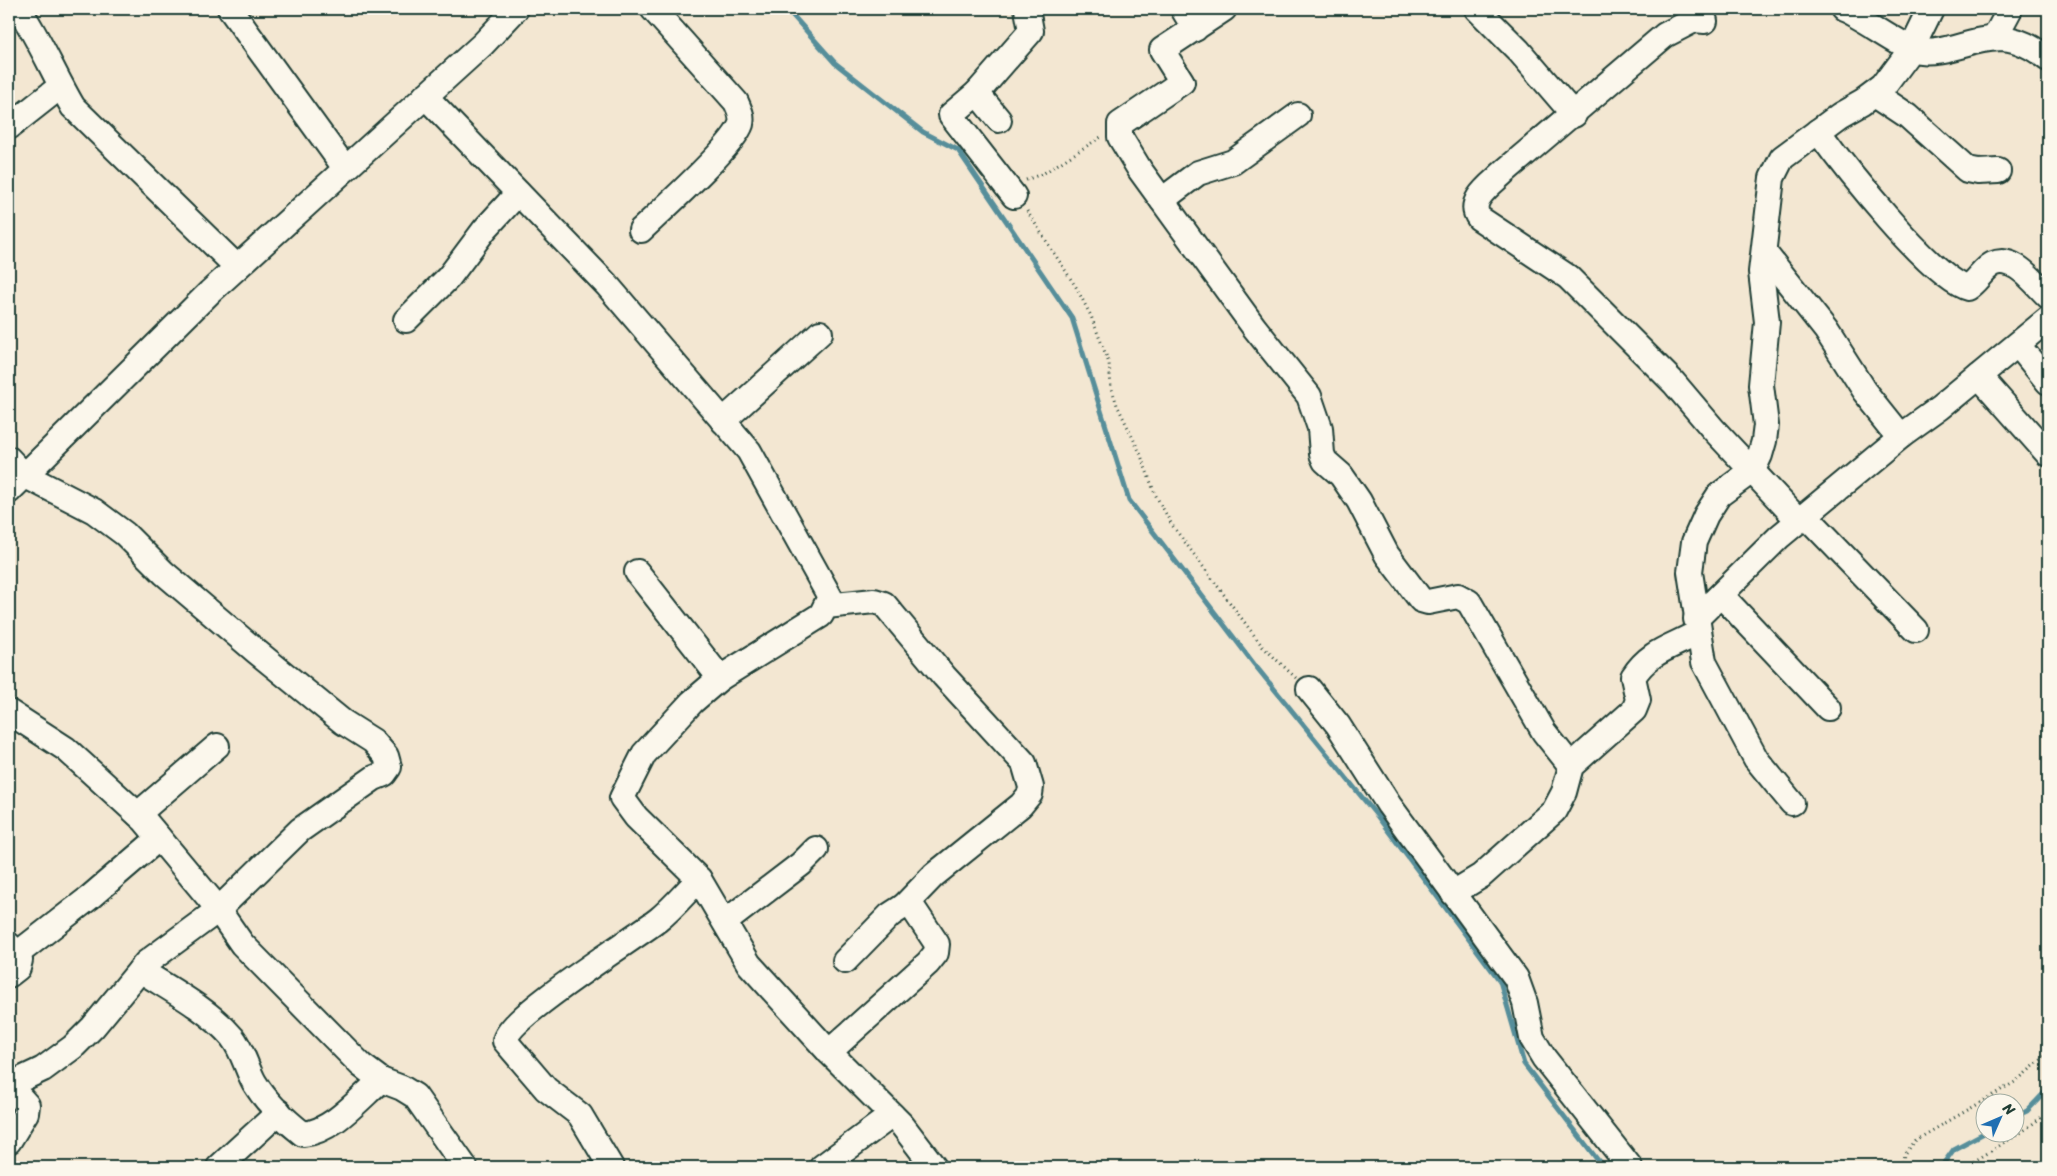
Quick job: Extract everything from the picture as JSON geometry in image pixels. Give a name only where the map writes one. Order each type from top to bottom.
[{"type":"street","points":[[20,9],[36,33],[60,86],[73,107],[237,267]]},
{"type":"street","points":[[230,9],[345,168]]},
{"type":"street","points":[[9,1141],[26,1113],[27,1105],[9,1085],[43,1069],[73,1047],[140,970],[164,948],[218,910],[300,830],[374,778],[384,774],[389,767],[386,756],[373,741],[343,722],[257,652],[164,573],[124,534],[94,511],[14,475],[237,267],[483,44],[516,9]]},
{"type":"street","points":[[641,230],[722,151],[741,124],[742,115],[736,102],[654,9]]},
{"type":"street","points":[[1014,196],[951,115],[977,92],[1031,31],[1027,9]]},
{"type":"street","points":[[1183,9],[1195,29]]},
{"type":"street","points":[[1224,9],[1162,50],[1182,82],[1120,124],[1120,137],[1162,200],[1254,327],[1310,396],[1320,428],[1322,454],[1325,461],[1340,475],[1359,501],[1379,542],[1403,578],[1421,600],[1428,602],[1458,596],[1469,602],[1544,732],[1571,766]]},
{"type":"street","points":[[1477,9],[1519,52],[1574,115]]},
{"type":"street","points":[[1842,9],[1857,15],[1912,48],[1927,52],[1995,37],[2016,40],[2036,49],[2048,59]]},
{"type":"street","points":[[1792,803],[1756,759],[1704,662],[1690,572],[1694,542],[1706,515],[1719,495],[1753,470],[1760,455],[1766,425],[1761,386],[1767,322],[1761,272],[1772,178],[1782,158],[1818,130],[1883,87],[1912,48],[1931,9]]},
{"type":"street","points":[[1995,37],[2010,9]]},
{"type":"street","points":[[1705,21],[1694,20],[1665,35],[1574,115],[1505,171],[1480,195],[1474,205],[1474,211],[1479,218],[1568,277],[1674,383],[1753,470],[1916,630]]},
{"type":"street","points":[[9,127],[60,86]]},
{"type":"street","points":[[977,92],[999,120]]},
{"type":"street","points":[[1875,94],[1908,116],[1968,170],[1978,172],[1998,171]]},
{"type":"street","points":[[425,96],[607,285],[749,451],[826,588],[830,597],[821,615],[720,678],[692,702],[644,754],[622,798],[636,817],[699,879],[750,964],[829,1052],[892,1115],[934,1167]]},
{"type":"street","points":[[1162,200],[1198,173],[1233,162],[1298,115]]},
{"type":"street","points":[[1818,130],[1849,174],[1938,270],[1959,286],[1966,288],[1974,283],[1993,264],[2009,263],[2018,268],[2048,296]]},
{"type":"street","points":[[406,320],[449,277],[485,229],[518,193]]},
{"type":"street","points":[[1764,252],[1826,330],[1865,391],[1901,436]]},
{"type":"street","points":[[1453,894],[1481,876],[1554,812],[1564,792],[1571,766],[1634,710],[1638,700],[1633,677],[1638,668],[1654,653],[1697,626],[1721,595],[1780,537],[1901,436],[1940,408],[2048,319]]},
{"type":"street","points":[[723,421],[820,333]]},
{"type":"street","points":[[2018,345],[2048,382]]},
{"type":"street","points":[[1979,376],[2048,454]]},
{"type":"street","points":[[637,572],[720,678]]},
{"type":"street","points":[[1721,595],[1828,708]]},
{"type":"street","points":[[826,606],[874,601],[884,604],[944,676],[1024,763],[1031,787],[1030,794],[1021,805],[934,875],[904,906],[890,915],[845,961]]},
{"type":"street","points":[[1309,689],[1338,725],[1389,805],[1516,978],[1525,1003],[1532,1038],[1544,1058],[1630,1167]]},
{"type":"street","points":[[9,712],[66,749],[138,814],[160,838],[218,910],[242,944],[361,1065],[381,1080],[402,1088],[415,1096],[465,1167]]},
{"type":"street","points":[[138,814],[216,746]]},
{"type":"street","points":[[12,958],[89,898],[160,838]]},
{"type":"street","points":[[725,922],[801,864],[816,849]]},
{"type":"street","points":[[611,1167],[580,1115],[540,1082],[506,1040],[506,1034],[527,1014],[660,918],[699,879]]},
{"type":"street","points":[[829,1052],[928,963],[936,953],[937,944],[931,933],[913,908],[904,906]]},
{"type":"street","points":[[140,970],[208,1015],[232,1038],[244,1057],[253,1080],[263,1096],[303,1134],[314,1134],[326,1128],[381,1080]]},
{"type":"street","points":[[219,1167],[279,1112]]},
{"type":"street","points":[[822,1167],[892,1115]]},
{"type":"path","points":[[1120,124],[1081,151],[1017,185],[1014,189],[1014,196],[1032,217],[1076,286],[1091,316],[1109,363],[1111,386],[1117,405],[1140,453],[1155,494],[1172,525],[1263,647],[1309,689]]},
{"type":"path","points":[[1902,1167],[1904,1154],[1915,1140],[2015,1082],[2048,1054]]},
{"type":"path","points":[[1965,1167],[2022,1132],[2048,1112]]},
{"type":"waterway","points":[[787,9],[835,63],[923,132],[958,150],[1072,318],[1129,500],[1254,664],[1378,817],[1500,981],[1524,1064],[1603,1167]]},
{"type":"waterway","points":[[2024,1112],[2048,1089]]},
{"type":"waterway","points":[[1941,1167],[1954,1149],[1974,1138]]}]
